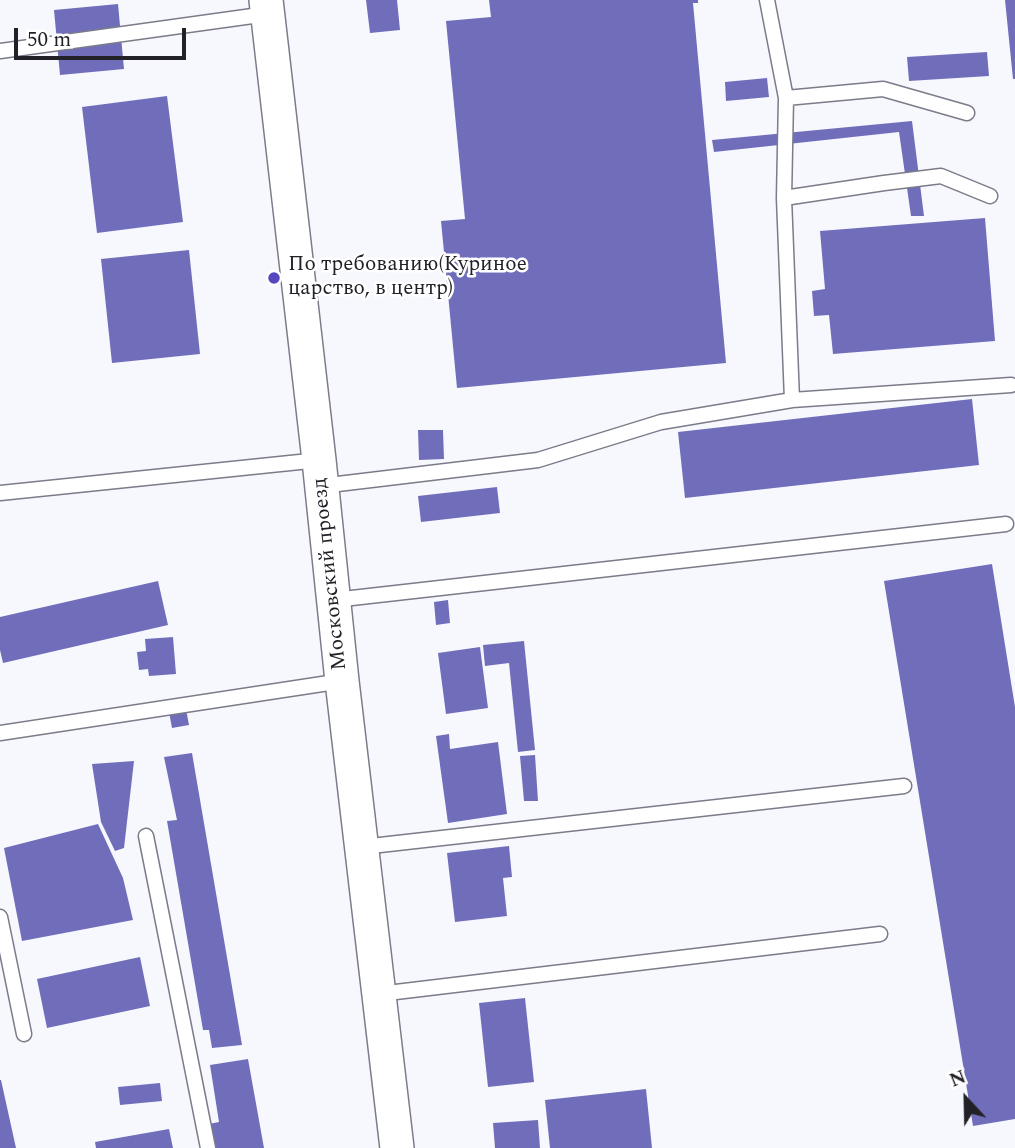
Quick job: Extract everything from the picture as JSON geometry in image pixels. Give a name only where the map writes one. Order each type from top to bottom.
[{"type":"street","name":"Московский проезд","points":[[267,7],[397,1148]]},
{"type":"lane","points":[[767,0],[786,98],[784,198],[792,400]]},
{"type":"lane","points":[[0,51],[267,7]]},
{"type":"lane","points":[[786,98],[883,89],[967,113]]},
{"type":"lane","points":[[784,198],[941,176],[990,196]]},
{"type":"lane","points":[[0,493],[538,460],[661,422],[792,400],[1011,385]]},
{"type":"lane","points":[[334,600],[1006,524]]},
{"type":"lane","points":[[0,733],[342,681]]},
{"type":"lane","points":[[362,847],[904,786]]},
{"type":"lane","points":[[146,836],[208,1148]]},
{"type":"lane","points":[[0,917],[24,1034]]},
{"type":"lane","points":[[379,994],[880,934]]},
{"type":"building","points":[[366,0],[397,0],[400,30],[370,33]]},
{"type":"building","points":[[489,0],[698,0],[698,3],[693,3],[726,363],[457,388],[441,221],[465,219],[446,21],[491,17]]},
{"type":"building","points":[[1005,0],[1015,0],[1015,79],[1013,79]]},
{"type":"building","points":[[118,4],[124,69],[60,75],[54,10]]},
{"type":"building","points":[[987,52],[989,76],[909,81],[907,57]]},
{"type":"building","points":[[767,78],[769,97],[726,101],[725,82]]},
{"type":"building","points":[[167,96],[183,222],[97,233],[82,107]]},
{"type":"building","points":[[912,121],[924,216],[911,216],[899,132],[714,152],[712,140]]},
{"type":"building","points":[[985,218],[995,341],[833,354],[829,315],[814,316],[812,291],[825,289],[820,231]]},
{"type":"building","points":[[189,250],[200,354],[112,363],[101,259]]},
{"type":"building","points":[[972,399],[979,465],[685,498],[678,432]]},
{"type":"building","points":[[418,430],[443,430],[444,459],[419,460]]},
{"type":"building","points":[[497,487],[500,513],[421,522],[418,496]]},
{"type":"building","points":[[992,564],[1015,707],[1015,1119],[973,1126],[884,581]]},
{"type":"building","points":[[158,581],[168,625],[3,663],[0,650],[0,617]]},
{"type":"building","points":[[448,600],[450,623],[436,625],[434,602]]},
{"type":"building","points":[[173,637],[176,674],[149,676],[148,669],[139,670],[137,652],[146,651],[145,639]]},
{"type":"building","points":[[524,641],[535,750],[518,752],[509,663],[485,666],[483,645]]},
{"type":"building","points":[[480,647],[488,708],[446,714],[438,653]]},
{"type":"building","points":[[186,709],[189,725],[172,728],[169,712]]},
{"type":"building","points":[[449,734],[450,749],[498,742],[507,814],[448,823],[436,736]]},
{"type":"building","points":[[192,753],[242,1045],[212,1048],[209,1030],[203,1030],[167,821],[177,820],[164,757]]},
{"type":"building","points":[[535,755],[538,801],[524,801],[520,756]]},
{"type":"building","points":[[134,761],[124,848],[115,851],[101,822],[92,764]]},
{"type":"building","points":[[98,824],[123,878],[133,920],[22,941],[4,848]]},
{"type":"building","points":[[509,846],[512,877],[503,878],[507,916],[455,922],[447,853]]},
{"type":"building","points":[[140,957],[150,1006],[47,1028],[37,979]]},
{"type":"building","points":[[525,998],[534,1082],[488,1087],[479,1003]]},
{"type":"building","points":[[248,1059],[264,1148],[213,1148],[209,1124],[219,1122],[210,1065]]},
{"type":"building","points":[[1,1080],[16,1148],[0,1148]]},
{"type":"building","points":[[160,1083],[162,1101],[120,1105],[118,1087]]},
{"type":"building","points":[[646,1089],[652,1148],[550,1148],[545,1100]]},
{"type":"building","points":[[538,1120],[540,1148],[495,1148],[493,1123]]},
{"type":"building","points":[[169,1129],[173,1148],[96,1148],[95,1142]]},
{"type":"place","name":"По требованию(Куриное царство, в центр)","points":[[274,278]]}]
